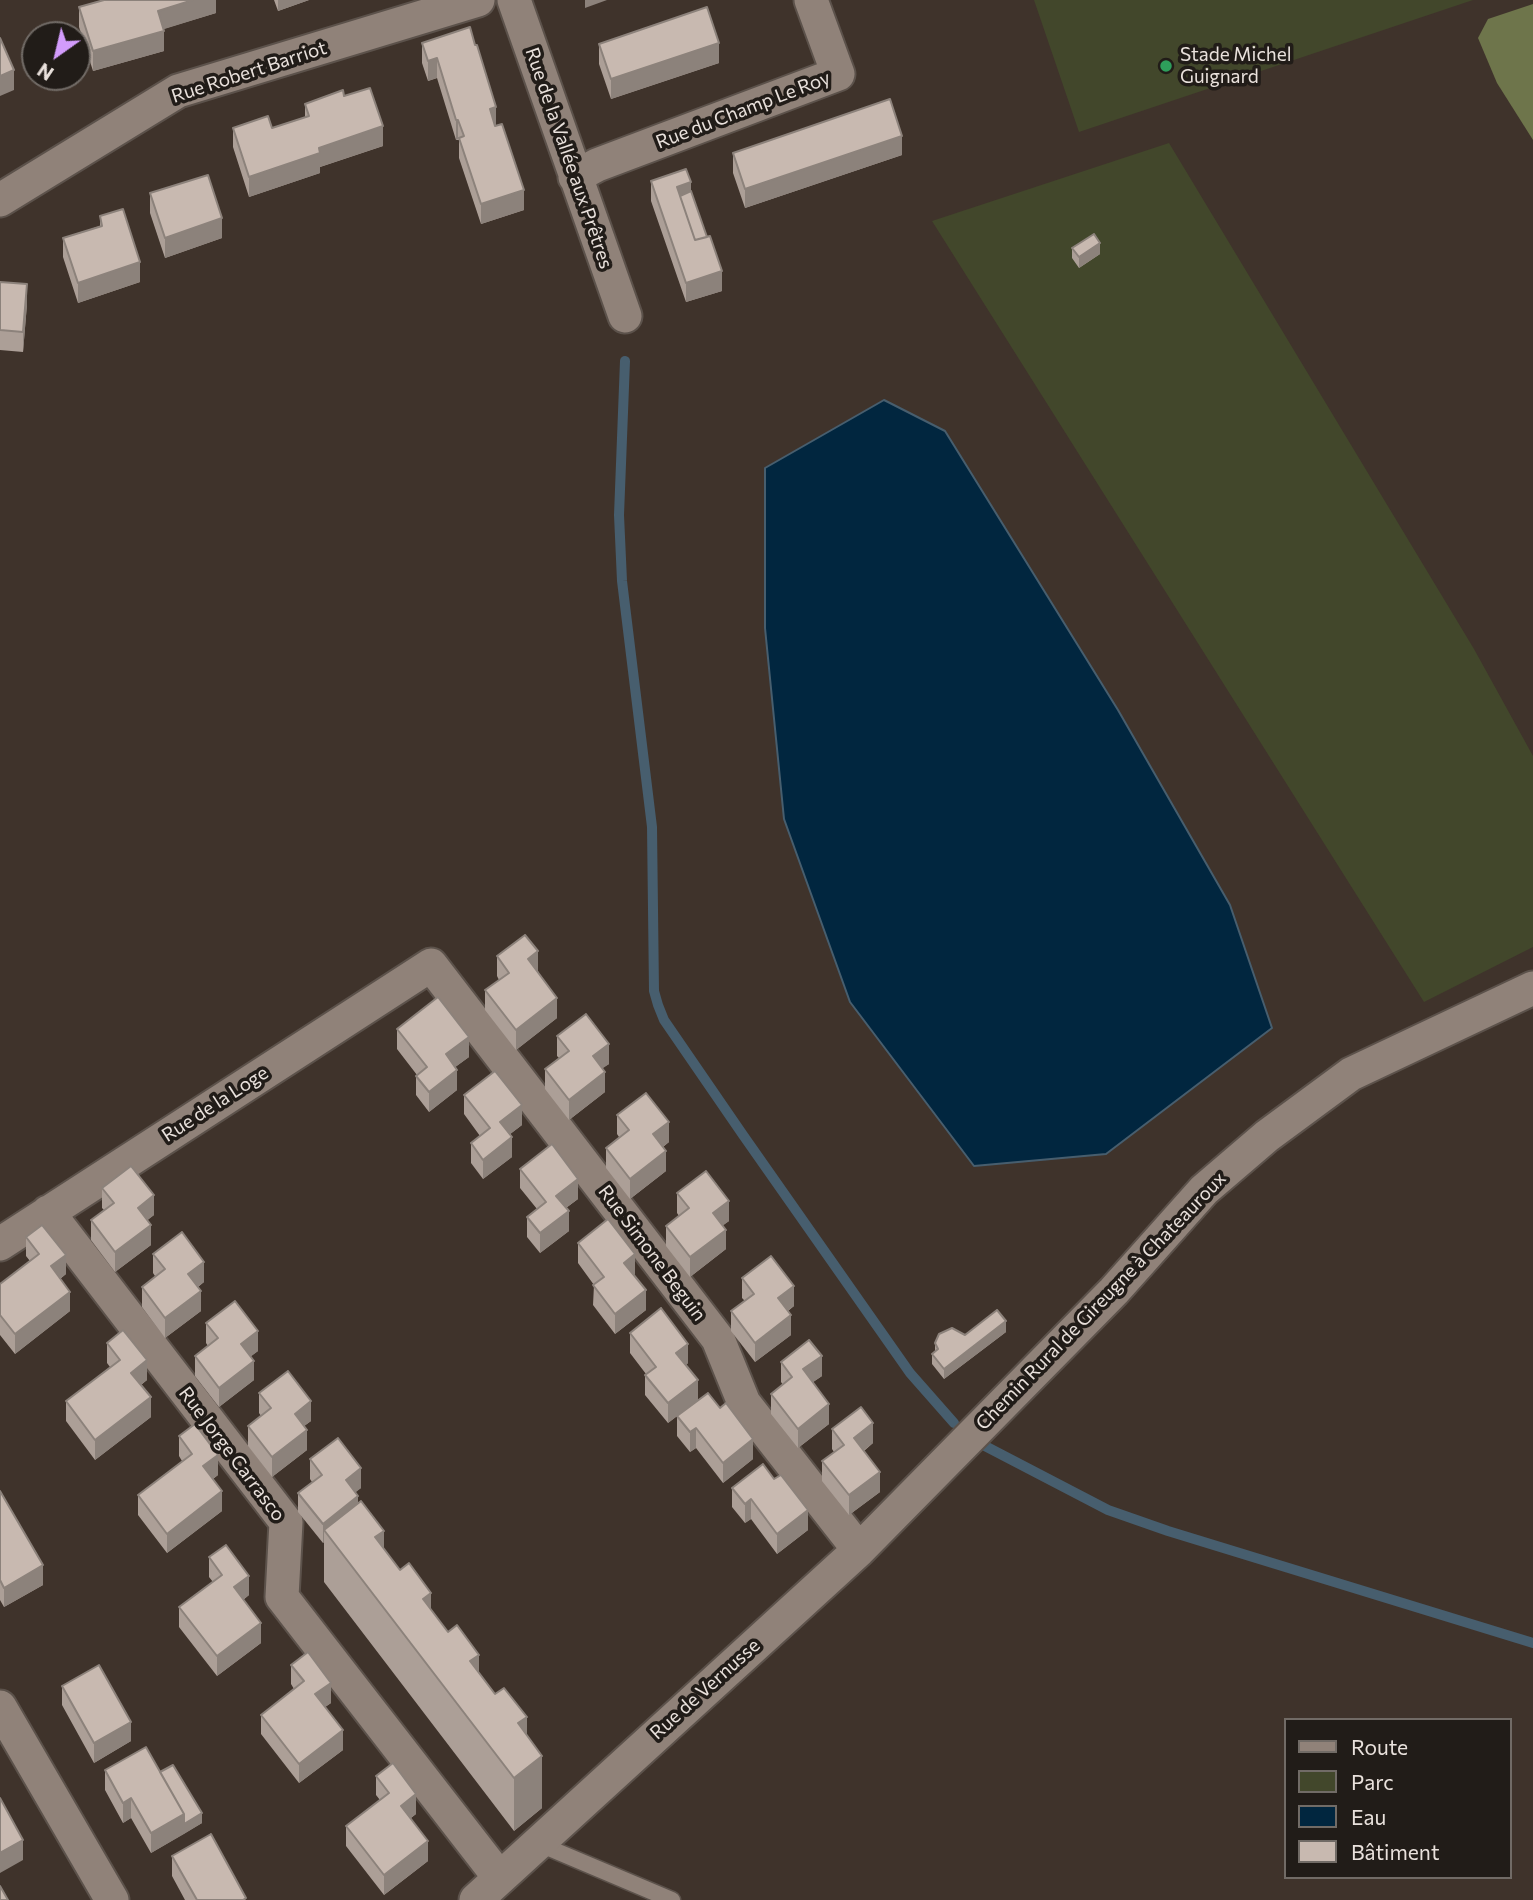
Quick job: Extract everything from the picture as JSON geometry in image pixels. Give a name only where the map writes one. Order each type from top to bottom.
[{"type":"street","name":"Rue Robert Barriot","points":[[0,201],[178,91],[478,0]]},
{"type":"street","name":"Rue de la Vallée aux Prêtres","points":[[514,0],[625,316]]},
{"type":"street","name":"Rue du Champ Le Roy","points":[[576,177],[597,165],[838,74],[811,0]]},
{"type":"street","name":"Rue de la Loge","points":[[0,1244],[431,965]]},
{"type":"street","name":"Rue Simone Beguin","points":[[431,965],[718,1339],[744,1403],[859,1550]]},
{"type":"street","name":"Chemin Rural de Gireugne à Chateauroux","points":[[930,1476],[1114,1291],[1204,1190],[1267,1136],[1351,1074],[1533,988]]},
{"type":"street","name":"Rue Jorge Carrasco","points":[[48,1212],[286,1522],[282,1597],[499,1877]]},
{"type":"street","name":"Rue de Vernusse","points":[[476,1900],[859,1550],[930,1476]]},
{"type":"street","points":[[0,1707],[112,1900]]},
{"type":"lane","points":[[537,1843],[671,1900]]},
{"type":"green space","name":"Stade Michel Guignard","points":[[1034,0],[1473,0],[1079,132]]},
{"type":"green space","points":[[1533,4],[1533,140],[1497,83],[1478,38],[1488,19]]},
{"type":"green space","points":[[1169,143],[1474,649],[1533,756],[1533,947],[1424,1002],[932,221]]},
{"type":"water","points":[[884,400],[945,431],[1118,710],[1230,905],[1272,1028],[1106,1154],[974,1166],[850,1002],[784,819],[765,628],[765,468]]},
{"type":"building","points":[[104,0],[193,0],[158,11],[164,31],[93,51],[91,21],[83,21],[79,7]]},
{"type":"building","points":[[707,7],[719,43],[611,79],[599,44]]},
{"type":"building","points":[[470,27],[496,107],[490,109],[495,126],[502,124],[524,190],[481,204],[459,138],[464,136],[456,120],[437,58],[428,61],[422,43]]},
{"type":"building","points":[[0,38],[14,70],[0,76]]},
{"type":"building","points":[[370,88],[383,126],[319,148],[320,153],[249,177],[233,128],[268,116],[272,128],[309,116],[305,104],[343,90],[344,96]]},
{"type":"building","points":[[890,99],[902,136],[745,189],[733,153]]},
{"type":"building","points":[[686,169],[691,182],[677,187],[695,240],[710,236],[722,271],[686,283],[651,181]]},
{"type":"building","points":[[208,175],[222,218],[165,238],[150,193]]},
{"type":"building","points":[[691,191],[707,237],[695,240],[680,196]]},
{"type":"building","points":[[123,209],[140,262],[78,283],[63,238],[102,226],[100,216]]},
{"type":"building","points":[[1094,234],[1100,243],[1079,257],[1072,248]]},
{"type":"building","points":[[0,282],[27,284],[23,332],[0,330]]},
{"type":"building","points":[[525,935],[538,951],[528,959],[557,998],[516,1030],[485,990],[509,973],[497,956]]},
{"type":"building","points":[[438,997],[469,1037],[446,1054],[457,1070],[429,1092],[416,1076],[427,1067],[397,1029]]},
{"type":"building","points":[[586,1014],[609,1044],[593,1056],[605,1072],[569,1100],[545,1069],[569,1051],[557,1036]]},
{"type":"building","points":[[495,1071],[522,1105],[500,1122],[512,1137],[483,1160],[471,1143],[490,1128],[464,1095]]},
{"type":"building","points":[[646,1093],[669,1122],[653,1134],[666,1151],[630,1179],[606,1148],[629,1130],[617,1115]]},
{"type":"building","points":[[552,1144],[578,1179],[556,1196],[569,1211],[540,1233],[527,1217],[546,1202],[520,1169]]},
{"type":"building","points":[[131,1166],[154,1195],[138,1208],[151,1225],[115,1252],[91,1220],[114,1203],[102,1188]]},
{"type":"building","points":[[706,1171],[729,1201],[713,1213],[726,1230],[690,1257],[666,1226],[689,1208],[677,1193]]},
{"type":"building","points":[[608,1219],[635,1254],[624,1263],[646,1290],[615,1314],[593,1285],[604,1277],[578,1243]]},
{"type":"building","points":[[42,1225],[66,1255],[51,1266],[70,1292],[15,1334],[0,1315],[0,1284],[39,1254],[26,1237]]},
{"type":"building","points":[[182,1232],[204,1262],[188,1274],[201,1291],[165,1318],[142,1287],[165,1269],[153,1254]]},
{"type":"building","points":[[771,1256],[794,1286],[778,1298],[791,1315],[755,1343],[731,1311],[754,1294],[742,1278]]},
{"type":"building","points":[[235,1301],[258,1331],[241,1344],[254,1361],[219,1388],[195,1356],[218,1338],[206,1323]]},
{"type":"building","points":[[661,1308],[688,1344],[676,1353],[698,1380],[668,1403],[645,1375],[656,1367],[630,1333]]},
{"type":"building","points":[[997,1310],[1006,1321],[944,1369],[932,1354],[938,1349],[935,1343],[939,1334],[952,1328],[965,1335]]},
{"type":"building","points":[[123,1330],[147,1360],[131,1373],[151,1397],[95,1440],[66,1401],[120,1360],[107,1343]]},
{"type":"building","points":[[809,1340],[822,1356],[803,1369],[829,1404],[798,1429],[771,1394],[792,1377],[781,1362]]},
{"type":"building","points":[[288,1371],[311,1401],[295,1414],[307,1430],[272,1457],[248,1426],[271,1408],[259,1393]]},
{"type":"building","points":[[708,1393],[720,1408],[726,1403],[753,1439],[723,1463],[696,1428],[690,1432],[677,1416]]},
{"type":"building","points":[[861,1407],[873,1423],[854,1438],[880,1472],[849,1495],[822,1461],[844,1445],[832,1429]]},
{"type":"building","points":[[195,1424],[218,1455],[203,1466],[222,1491],[167,1534],[138,1495],[192,1454],[179,1436]]},
{"type":"building","points":[[338,1438],[361,1468],[346,1480],[358,1496],[323,1524],[298,1493],[322,1475],[310,1459]]},
{"type":"building","points":[[763,1464],[774,1479],[781,1475],[808,1510],[777,1534],[751,1499],[745,1504],[732,1488]]},
{"type":"building","points":[[0,1491],[43,1565],[4,1588],[0,1580]]},
{"type":"building","points":[[361,1501],[384,1531],[375,1537],[400,1570],[409,1563],[431,1593],[423,1599],[448,1632],[457,1625],[479,1655],[470,1661],[495,1694],[504,1688],[527,1717],[518,1723],[542,1756],[514,1778],[324,1530]]},
{"type":"building","points":[[226,1545],[249,1576],[234,1587],[261,1623],[217,1656],[179,1607],[222,1575],[209,1557]]},
{"type":"building","points":[[308,1652],[331,1683],[315,1694],[343,1730],[299,1764],[261,1715],[304,1681],[291,1665]]},
{"type":"building","points":[[99,1665],[131,1722],[94,1743],[62,1686]]},
{"type":"building","points":[[146,1747],[184,1814],[151,1833],[131,1798],[123,1803],[105,1770]]},
{"type":"building","points":[[393,1763],[416,1794],[401,1806],[428,1841],[384,1875],[346,1826],[389,1793],[376,1776]]},
{"type":"building","points":[[173,1765],[202,1813],[184,1824],[184,1814],[160,1772]]},
{"type":"building","points":[[0,1798],[23,1840],[0,1853]]},
{"type":"building","points":[[211,1834],[246,1898],[243,1900],[197,1900],[172,1856]]},
{"type":"building","points":[[0,1886],[8,1900],[0,1900]]},
{"type":"waterway","points":[[625,361],[619,515],[622,581],[652,827],[654,991],[658,1005],[664,1020],[910,1373],[954,1423]]},
{"type":"waterway","points":[[985,1446],[1108,1510],[1168,1531],[1533,1643]]},
{"type":"place","name":"Stade Michel Guignard","points":[[1166,66]]}]
